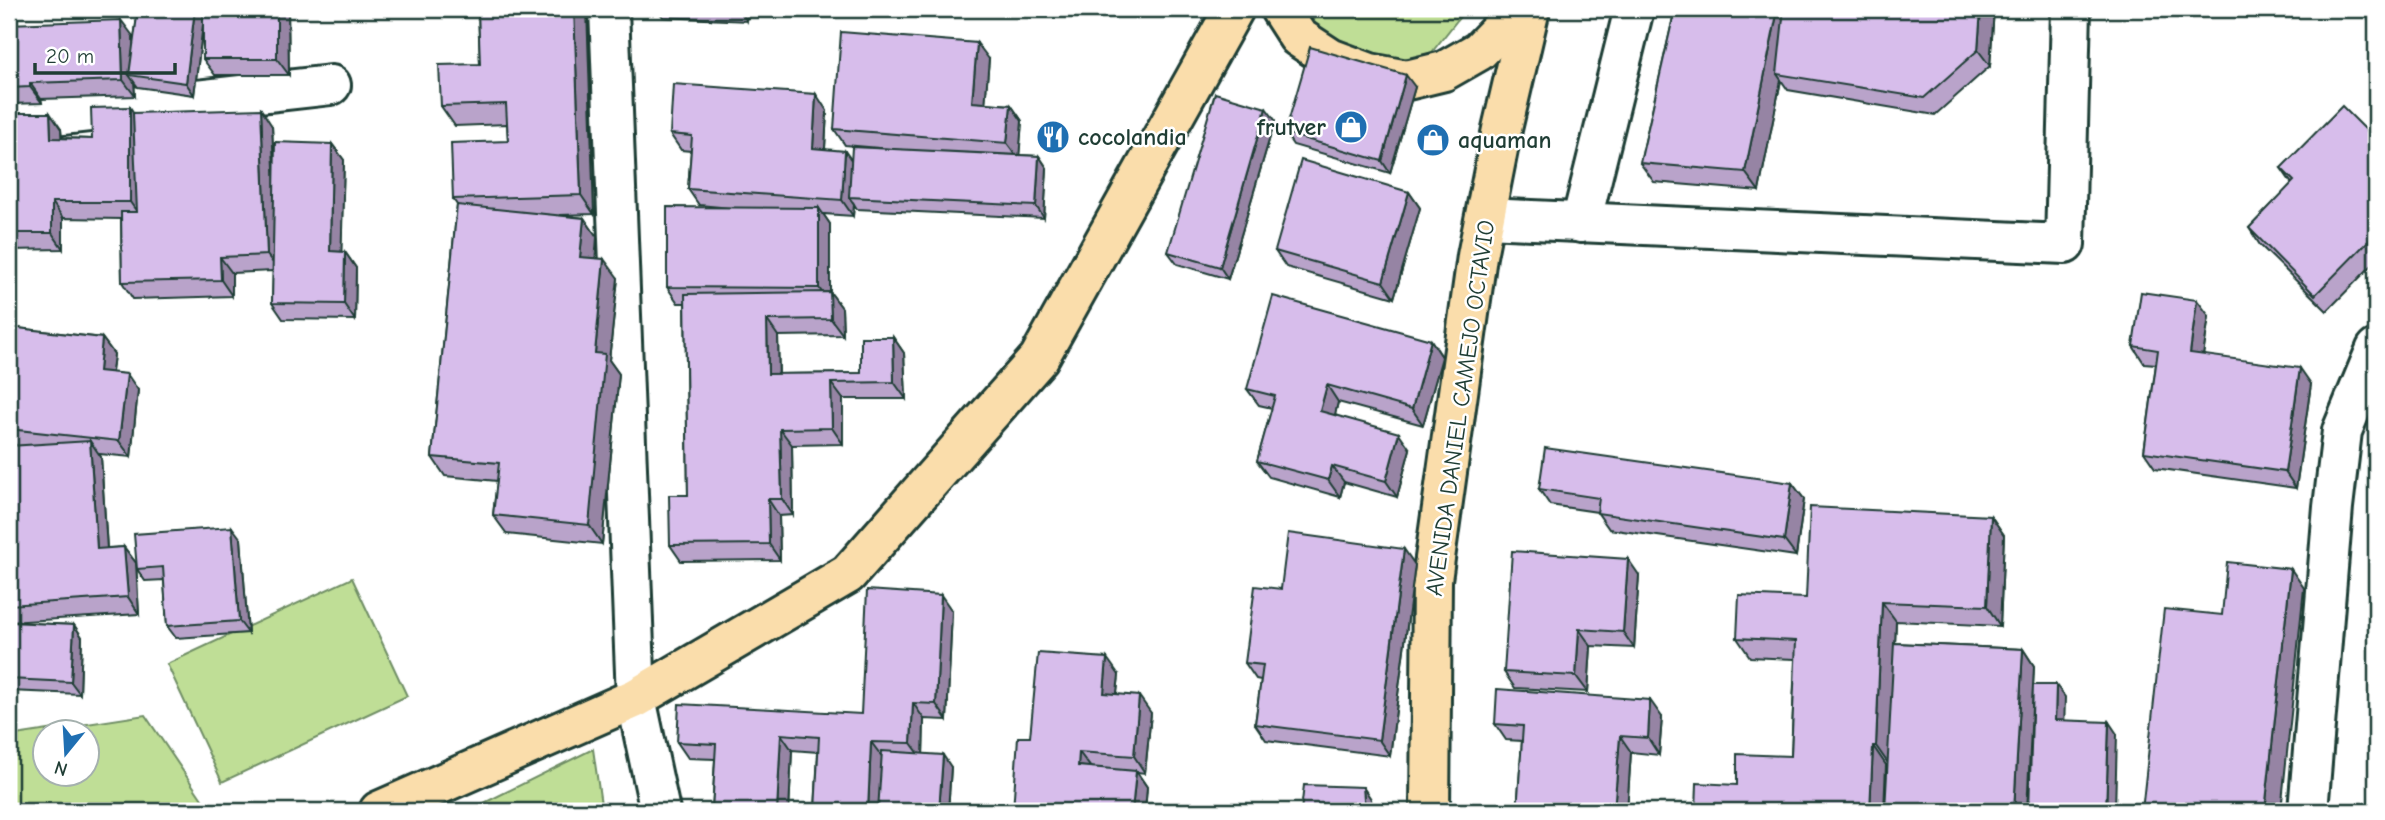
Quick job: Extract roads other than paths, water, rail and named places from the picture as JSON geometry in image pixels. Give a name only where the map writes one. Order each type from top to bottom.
[{"type":"main road","points":[[379,811],[636,698],[848,574],[1039,358],[1234,9]]},
{"type":"main road","points":[[1280,9],[1298,37],[1330,58],[1370,73],[1407,80],[1444,71],[1479,51],[1520,9]]},
{"type":"main road","name":"AVENIDA DANIEL CAMEJO OCTAVIO","points":[[1430,811],[1432,580],[1477,256],[1502,129],[1530,9]]},
{"type":"street","points":[[609,9],[636,698],[660,811]]},
{"type":"street","points":[[1581,223],[1634,9]]},
{"type":"street","points":[[1486,219],[2065,244],[2071,9]]},
{"type":"street","points":[[9,121],[331,85]]},
{"type":"street","points":[[2308,811],[2333,507],[2342,431],[2376,349]]},
{"type":"place","name":"frutver","points":[[1351,127]]},
{"type":"place","name":"cocolandia","points":[[1053,137]]},
{"type":"place","name":"aquaman","points":[[1433,140]]}]
